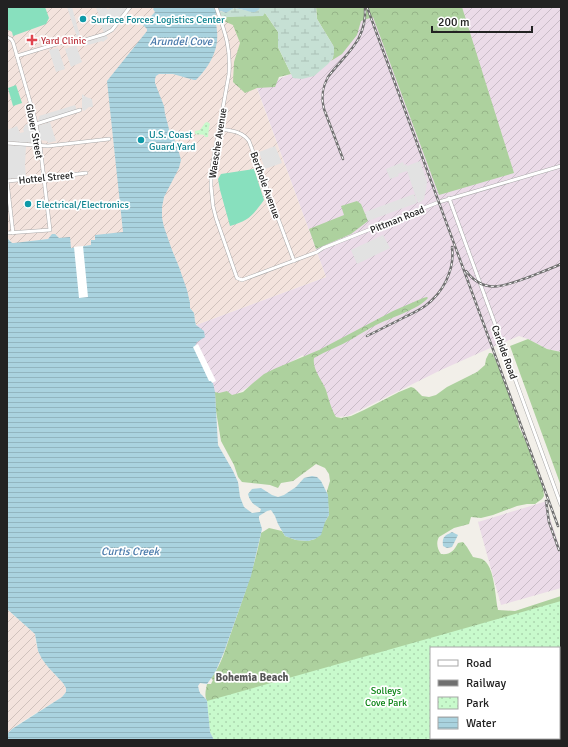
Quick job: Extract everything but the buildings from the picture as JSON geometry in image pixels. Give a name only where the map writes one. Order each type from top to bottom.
[{"type":"street","points":[[17,56],[63,42],[82,41],[105,34],[112,30],[130,7]]},
{"type":"street","name":"Waesche Avenue","points":[[216,7],[227,37],[230,64],[212,173],[211,196],[216,218],[237,278]]},
{"type":"street","name":"Glover Street","points":[[7,37],[13,42],[36,124],[40,145],[50,230],[13,233]]},
{"type":"street","points":[[36,124],[80,110]]},
{"type":"street","name":"Berthole Avenue","points":[[220,129],[244,135],[249,141],[294,261]]},
{"type":"street","points":[[7,143],[48,146],[109,139]]},
{"type":"street","name":"Pittman Road","points":[[237,278],[242,280],[294,261],[449,198],[561,166]]},
{"type":"street","name":"Hottel Street","points":[[7,181],[86,173]]},
{"type":"street","points":[[7,181],[13,233],[7,233]]},
{"type":"street","name":"Carbide Road","points":[[449,198],[561,505]]},
{"type":"shaded area","name":"U.S. Coast Guard Yard","points":[[7,7],[227,7],[326,277],[196,325],[194,313],[190,308],[190,303],[179,267],[172,250],[95,240],[92,245],[74,247],[79,298],[59,238],[55,234],[48,239],[24,242],[30,303],[14,243],[7,239]]},
{"type":"shaded area","points":[[67,7],[72,7],[80,36],[77,37]]},
{"type":"shaded area","points":[[96,7],[106,7],[107,9],[114,7],[128,7],[112,28],[104,33]]},
{"type":"shaded area","points":[[416,7],[561,7],[561,352],[547,349],[519,336],[441,370],[348,416],[337,417],[328,409],[303,355],[216,406],[195,346],[196,325],[326,277],[257,88],[291,74],[362,18]]},
{"type":"shaded area","points":[[105,34],[108,38],[103,42],[85,46],[83,41]]},
{"type":"shaded area","points":[[76,45],[82,62],[71,67],[65,49]]},
{"type":"shaded area","points":[[58,48],[65,69],[56,72],[49,50]]},
{"type":"shaded area","points":[[82,94],[92,99],[93,107],[89,107],[84,111],[82,109]]},
{"type":"shaded area","points":[[75,105],[77,111],[38,123],[39,116]]},
{"type":"shaded area","points":[[32,122],[34,124],[35,143],[7,141],[7,130],[17,126],[20,133],[24,132],[23,129],[25,125]]},
{"type":"shaded area","points":[[50,122],[56,141],[48,143],[47,141],[40,140],[38,126]]},
{"type":"shaded area","points":[[7,145],[26,146],[26,177],[7,179]]},
{"type":"shaded area","points":[[275,146],[282,163],[265,169],[259,152]]},
{"type":"shaded area","points":[[420,161],[427,182],[424,199],[418,203],[407,171],[390,179],[386,169],[403,162],[404,165],[406,164],[407,166]]},
{"type":"shaded area","points":[[414,194],[417,203],[368,221],[365,212]]},
{"type":"shaded area","points":[[383,235],[390,248],[357,264],[351,250]]},
{"type":"shaded area","points":[[547,501],[549,515],[561,551],[561,588],[501,605],[478,522]]},
{"type":"shaded area","points":[[7,609],[35,634],[38,651],[42,659],[63,683],[66,688],[66,692],[62,697],[23,721],[7,734]]},
{"type":"green space","points":[[7,7],[45,7],[49,18],[46,24],[13,36],[12,32],[9,30],[7,31]]},
{"type":"green space","points":[[261,7],[316,7],[317,19],[334,47],[333,58],[314,76],[302,79],[293,78],[278,47],[278,32],[265,13],[263,16],[227,17],[223,19],[219,11],[226,13],[234,8],[255,11]]},
{"type":"green space","points":[[316,7],[462,7],[514,173],[439,195],[373,17],[361,21],[357,35],[342,54],[331,61],[333,58],[334,47],[317,19]]},
{"type":"green space","points":[[265,13],[278,32],[278,47],[291,74],[279,77],[275,87],[257,88],[245,93],[233,82],[234,62],[240,43],[233,25],[223,19],[227,17]]},
{"type":"green space","points":[[16,85],[22,103],[13,106],[8,88]]},
{"type":"green space","points":[[207,122],[210,124],[208,137],[195,134],[195,131],[200,130]]},
{"type":"green space","points":[[254,169],[264,200],[250,217],[242,222],[230,226],[218,179],[221,174]]},
{"type":"green space","points":[[357,201],[361,204],[368,221],[351,234],[316,249],[309,229],[344,215],[341,206]]},
{"type":"green space","points":[[423,298],[428,298],[411,310],[376,325],[347,342],[314,358],[314,366],[326,390],[334,414],[336,417],[341,418],[351,416],[411,387],[422,396],[429,397],[436,395],[447,387],[477,372],[485,365],[489,353],[493,354],[518,419],[519,427],[542,482],[544,496],[535,504],[517,506],[481,518],[471,517],[469,524],[454,528],[439,537],[437,546],[441,554],[447,554],[453,550],[458,543],[463,542],[473,557],[482,559],[486,562],[490,568],[494,582],[498,610],[515,611],[561,596],[561,726],[560,647],[430,647],[430,738],[271,740],[207,701],[205,695],[207,684],[211,684],[213,680],[211,678],[215,673],[223,655],[248,582],[261,533],[269,528],[282,531],[285,536],[296,540],[308,541],[315,539],[329,515],[327,491],[330,481],[329,474],[325,468],[316,464],[293,481],[281,483],[278,488],[270,485],[242,482],[238,477],[234,465],[221,441],[216,411],[215,392],[219,393],[227,391],[232,395],[243,392],[264,374],[319,350],[393,311]]},
{"type":"green space","points":[[528,339],[547,349],[561,352],[561,486],[510,346]]},
{"type":"green space","name":"Solleys Cove Park","points":[[561,601],[561,740],[214,740],[210,732],[207,701]]},
{"type":"water","name":"Curtis Creek","points":[[155,7],[261,7],[255,12],[234,8],[226,13],[221,11],[216,13],[217,39],[215,52],[205,70],[196,80],[173,74],[159,74],[156,76],[155,83],[164,106],[169,129],[177,145],[181,160],[179,168],[164,197],[162,218],[187,290],[190,308],[194,313],[196,325],[204,331],[205,337],[197,342],[195,346],[213,383],[215,392],[218,445],[238,482],[240,497],[244,507],[252,513],[260,512],[261,509],[253,503],[249,497],[248,494],[252,489],[261,488],[278,497],[296,487],[304,478],[312,476],[317,477],[321,481],[328,495],[329,515],[321,535],[308,541],[296,540],[285,536],[271,510],[259,516],[262,529],[251,576],[224,652],[215,673],[207,684],[200,683],[198,686],[200,693],[207,701],[210,732],[214,740],[7,740],[7,734],[12,729],[62,697],[66,692],[66,688],[42,659],[38,651],[35,634],[7,609],[7,239],[14,243],[48,239],[52,234],[55,234],[59,238],[70,237],[71,248],[91,245],[91,240],[95,240],[95,235],[123,232],[107,81],[147,31],[143,25],[155,12],[153,9]]},
{"type":"water","points":[[452,532],[458,535],[452,547],[447,548],[443,546],[443,539]]},
{"type":"pier","points":[[83,246],[88,297],[79,298],[74,247]]},
{"type":"pier","points":[[198,344],[216,381],[212,383],[209,381],[193,347]]},
{"type":"railway","points":[[343,159],[324,109],[324,85],[328,77],[359,38],[365,19],[365,7]]},
{"type":"railway","points":[[367,7],[558,526]]},
{"type":"railway","points":[[367,336],[417,311],[437,295],[450,272],[452,264],[452,247]]},
{"type":"railway","points":[[466,271],[473,279],[480,283],[488,286],[495,286],[512,283],[561,264]]},
{"type":"railway","points":[[546,501],[549,522],[559,550]]},
{"type":"place","name":"Surface Forces Logistics Center","points":[[83,19]]},
{"type":"place","name":"Yard Clinic","points":[[32,40]]},
{"type":"place","name":"U.S. Coast Guard Yard","points":[[141,140]]},
{"type":"place","name":"Electrical/Electronics","points":[[28,204]]},
{"type":"district","name":"Bohemia Beach","points":[[252,677]]},
{"type":"water label","name":"Arundel Cove","points":[[181,41]]}]
